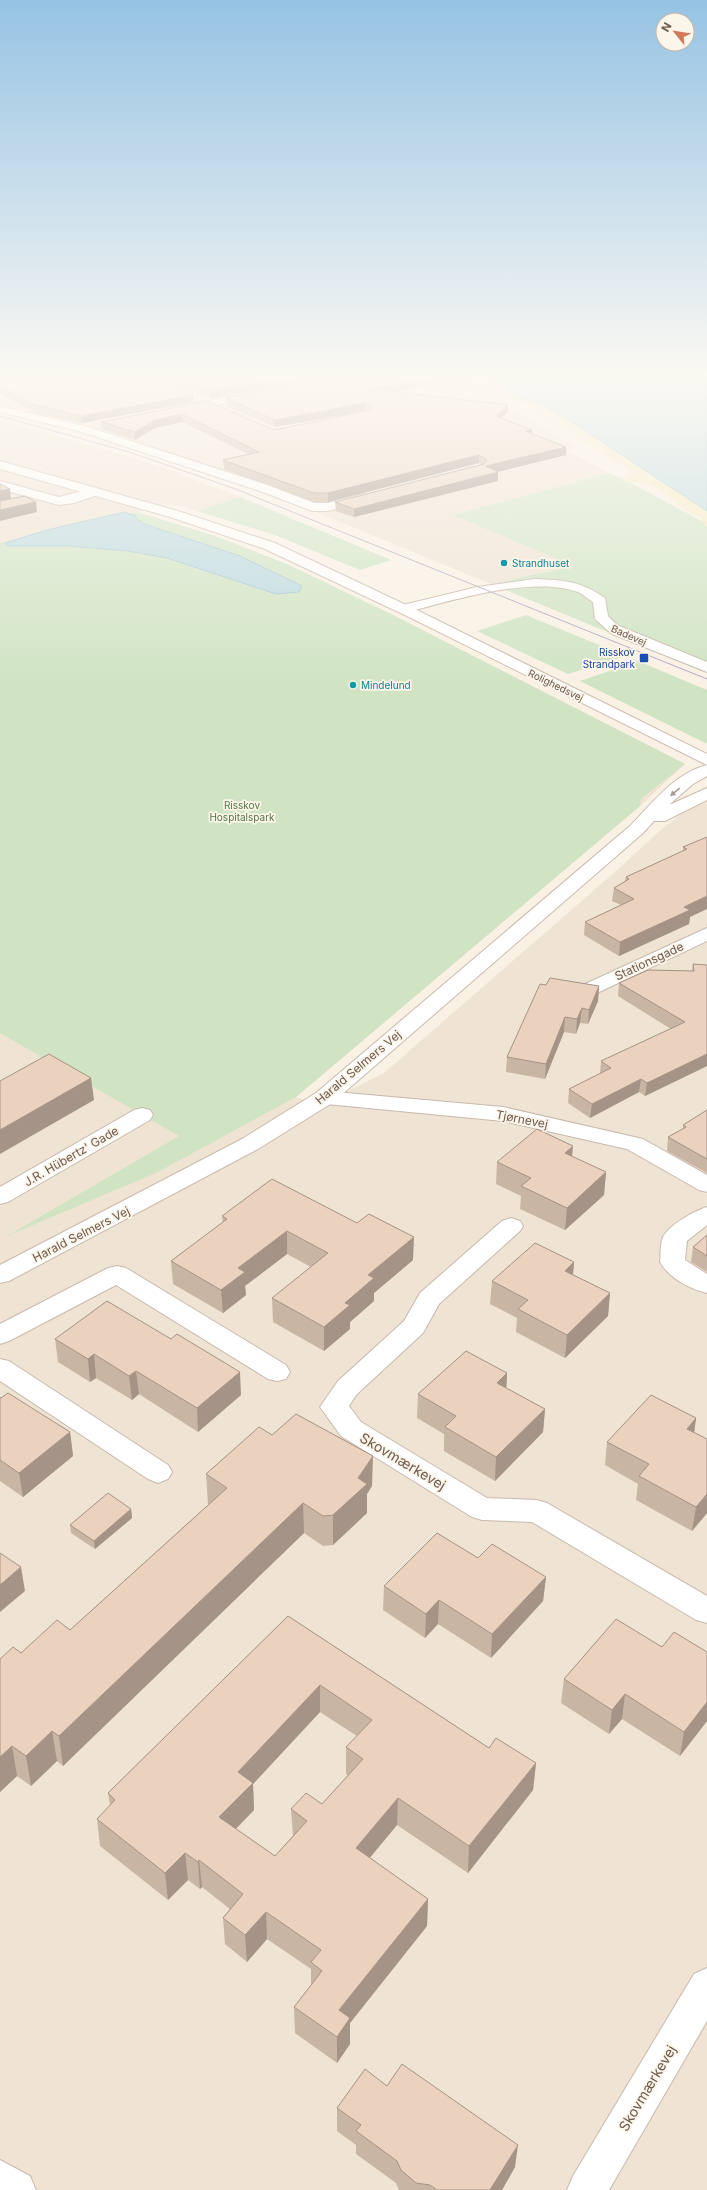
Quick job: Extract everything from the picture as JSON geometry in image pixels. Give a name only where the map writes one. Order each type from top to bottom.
[{"type":"street","name":"Rolighedsvej","points":[[56,481],[174,514],[270,546],[404,610],[707,760]]},
{"type":"street","points":[[243,481],[312,507],[328,507],[373,495]]},
{"type":"street","points":[[0,484],[43,497],[64,500],[94,492]]},
{"type":"street","points":[[21,502],[43,497]]},
{"type":"street","name":"Badevej","points":[[404,610],[513,585],[535,583],[572,585],[593,593],[600,601],[599,615],[606,624],[617,631],[707,667]]},
{"type":"street","name":"Harald Selmers Vej","points":[[0,1275],[250,1144],[324,1098],[637,829],[666,799],[692,778],[707,770]]},
{"type":"street","name":"Harald Selmers Vej","points":[[637,829],[707,793]]},
{"type":"street","name":"Stationsgade","points":[[590,988],[707,934]]},
{"type":"street","name":"Tjørnevej","points":[[324,1098],[504,1114],[635,1144],[696,1177],[707,1185]]},
{"type":"street","name":"J.R. Hübertz' Gade","points":[[0,1197],[142,1115]]},
{"type":"street","points":[[707,1215],[693,1223],[675,1238],[672,1262],[686,1273],[707,1285]]},
{"type":"street","name":"Skovmærkevej","points":[[511,1226],[429,1299],[414,1327],[347,1388],[334,1407],[351,1429],[482,1509],[538,1511],[707,1611]]},
{"type":"street","points":[[0,1335],[117,1274],[277,1372]]},
{"type":"street","points":[[0,1368],[158,1472]]},
{"type":"street","name":"Skovmærkevej","points":[[587,2190],[707,1986]]},
{"type":"street","points":[[0,2180],[16,2190]]},
{"type":"shaded area","points":[[0,481],[197,481],[240,497],[197,511],[172,504],[138,512],[218,537],[289,565],[393,615],[685,764],[640,806],[296,1097],[320,1105],[384,1073],[615,872],[663,828],[707,795],[707,2190],[0,2190]]},
{"type":"shaded area","points":[[230,481],[579,481],[454,515],[575,566],[491,584],[316,512]]},
{"type":"green space","name":"Risskov Strandpark","points":[[579,481],[627,481],[707,524],[707,673],[491,584],[574,566],[453,515]]},
{"type":"green space","points":[[240,497],[391,560],[360,570],[275,535],[197,511]]},
{"type":"green space","name":"Risskov Hospitalspark","points":[[137,512],[218,537],[289,565],[393,615],[685,764],[641,799],[640,806],[296,1097],[158,1172],[7,1236],[179,1136],[0,1033],[0,543]]},
{"type":"green space","points":[[526,615],[626,656],[568,674],[477,631]]},
{"type":"green space","points":[[633,659],[707,690],[707,744],[580,681],[615,669],[610,666]]},
{"type":"sand","points":[[623,481],[662,481],[707,510],[707,527],[702,521],[703,519],[684,510],[667,495],[653,486],[644,483]]},
{"type":"water","points":[[662,481],[707,481],[707,511]]},
{"type":"water","points":[[124,512],[136,516],[136,518],[144,524],[240,556],[302,586],[299,592],[276,594],[167,558],[128,551],[68,546],[8,546],[5,543],[47,530]]},
{"type":"building","points":[[281,481],[375,481],[328,493],[314,493]]},
{"type":"building","points":[[417,481],[462,481],[354,509],[335,502]]},
{"type":"building","points":[[0,484],[10,489],[0,491]]},
{"type":"building","points":[[25,496],[36,502],[0,510],[0,501]]},
{"type":"building","points":[[707,837],[707,896],[684,907],[690,910],[620,942],[585,922],[634,899],[614,888],[629,879],[626,877],[687,849],[683,847]]},
{"type":"building","points":[[693,964],[707,965],[707,1054],[647,1083],[641,1079],[592,1104],[569,1089],[611,1068],[601,1061],[685,1022],[619,983],[648,970],[694,971]]},
{"type":"building","points":[[550,978],[599,986],[589,1010],[582,1008],[577,1019],[565,1017],[546,1064],[507,1057],[540,984],[546,985]]},
{"type":"building","points":[[49,1054],[91,1078],[0,1130],[0,1081]]},
{"type":"building","points":[[707,1110],[707,1159],[668,1137],[686,1127],[683,1125]]},
{"type":"building","points":[[537,1129],[573,1146],[565,1153],[606,1172],[567,1208],[521,1186],[531,1178],[497,1162]]},
{"type":"building","points":[[272,1179],[357,1223],[369,1214],[414,1237],[368,1275],[374,1278],[345,1303],[350,1305],[324,1327],[272,1298],[328,1253],[287,1231],[238,1268],[245,1272],[221,1290],[171,1261],[227,1219],[222,1216]]},
{"type":"building","points":[[707,1235],[707,1256],[693,1247]]},
{"type":"building","points":[[535,1243],[574,1262],[565,1271],[610,1293],[567,1335],[518,1309],[528,1300],[492,1281]]},
{"type":"building","points":[[107,1301],[171,1339],[177,1334],[240,1372],[197,1408],[136,1371],[129,1376],[94,1354],[88,1359],[55,1339]]},
{"type":"building","points":[[466,1351],[507,1373],[497,1383],[545,1409],[496,1457],[445,1427],[456,1416],[418,1394]]},
{"type":"building","points":[[8,1393],[70,1432],[19,1473],[0,1460],[0,1397],[1,1398]]},
{"type":"building","points":[[651,1395],[696,1418],[687,1429],[707,1439],[707,1494],[696,1507],[639,1476],[649,1464],[607,1442]]},
{"type":"building","points":[[296,1414],[373,1456],[358,1478],[367,1484],[333,1515],[323,1516],[303,1503],[59,1736],[52,1731],[26,1756],[12,1746],[0,1757],[0,1659],[13,1647],[21,1653],[57,1620],[70,1630],[227,1488],[206,1474],[259,1427],[272,1435]]},
{"type":"building","points":[[108,1493],[131,1509],[94,1541],[70,1525]]},
{"type":"building","points":[[437,1533],[478,1558],[492,1544],[546,1577],[492,1634],[439,1600],[426,1614],[384,1586]]},
{"type":"building","points":[[0,1553],[21,1567],[0,1585]]},
{"type":"building","points":[[288,1616],[489,1748],[496,1738],[536,1763],[469,1846],[398,1798],[356,1848],[428,1899],[339,2010],[350,2018],[337,2037],[294,2007],[322,1971],[311,1962],[321,1950],[266,1912],[245,1935],[223,1918],[243,1894],[199,1860],[198,1862],[185,1853],[165,1873],[97,1819],[115,1800],[108,1793]],"holes":[[[320,1685],[372,1720],[346,1747],[363,1759],[322,1804],[306,1793],[291,1809],[307,1821],[275,1856],[219,1817],[253,1783],[238,1772]]]},
{"type":"building","points":[[616,1619],[662,1647],[674,1632],[707,1652],[707,1702],[684,1732],[625,1694],[612,1710],[564,1679]]},
{"type":"building","points":[[402,2064],[518,2145],[490,2190],[437,2190],[430,2185],[416,2183],[401,2170],[397,2161],[356,2131],[361,2125],[337,2108],[365,2069],[387,2086]]},
{"type":"tram line","points":[[213,481],[707,679]]},
{"type":"place","name":"Strandhuset","points":[[504,563]]},
{"type":"place","name":"Risskov Strandpark","points":[[644,658]]},
{"type":"place","name":"Mindelund","points":[[353,685]]}]
